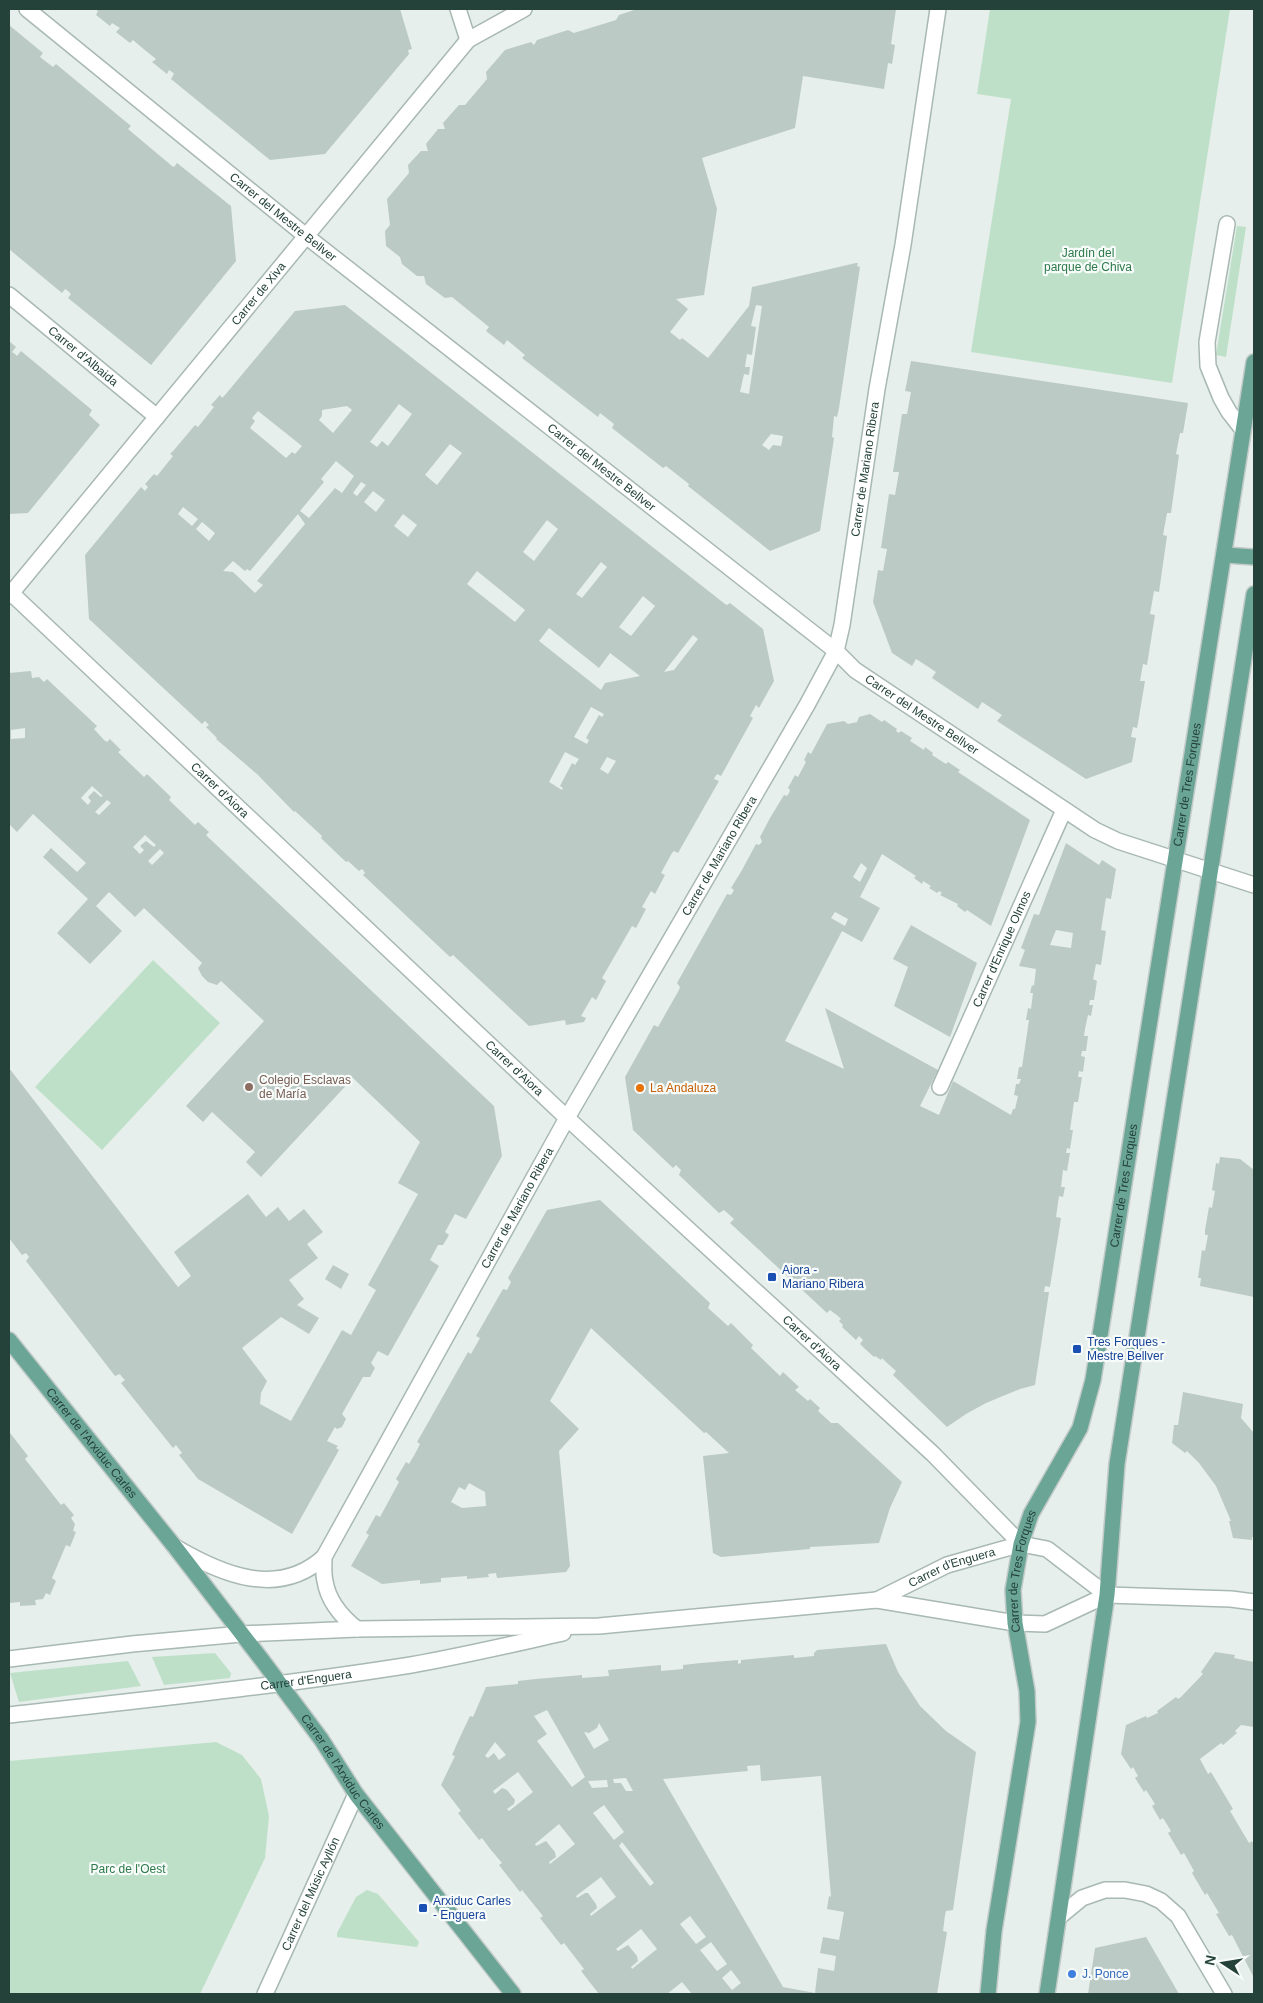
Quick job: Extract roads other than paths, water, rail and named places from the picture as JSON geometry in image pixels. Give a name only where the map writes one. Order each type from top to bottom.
[{"type":"main road","name":"Carrer de Tres Forques","points":[[988,1994],[994,1931],[1028,1722],[1027,1691],[1016,1623],[1013,1590],[1021,1544],[1031,1514],[1080,1428],[1093,1380],[1254,362]]},
{"type":"main road","points":[[1224,555],[1254,557]]},
{"type":"main road","points":[[1047,1994],[1107,1594],[1117,1464],[1254,594]]},
{"type":"main road","name":"Carrer de l'Arxiduc Carles","points":[[9,1340],[175,1547],[280,1683],[321,1739],[356,1794],[513,1994]]},
{"type":"street","name":"Carrer del Mestre Bellver","points":[[27,9],[306,236],[836,651],[855,670],[1095,830],[1118,841],[1254,885]]},
{"type":"street","points":[[458,9],[468,40]]},
{"type":"street","name":"Carrer de Xiva","points":[[10,593],[468,40],[524,9]]},
{"type":"street","name":"Carrer de Mariano Ribera","points":[[357,1629],[344,1618],[330,1596],[324,1582],[324,1557],[567,1118],[807,705],[836,651],[842,625],[877,389],[904,236],[938,9]]},
{"type":"street","points":[[1227,224],[1207,342],[1208,366],[1221,398],[1229,412],[1244,430]]},
{"type":"street","name":"Carrer d'Albaida","points":[[9,296],[157,417]]},
{"type":"street","name":"Carrer d'Aiora","points":[[10,593],[567,1118],[933,1454],[1021,1544]]},
{"type":"street","name":"Carrer d'Enrique Olmos","points":[[940,1087],[1064,810]]},
{"type":"street","name":"Carrer d'Enguera","points":[[9,1659],[132,1644],[241,1634],[357,1629],[599,1626],[877,1600],[1016,1623],[1045,1624],[1107,1594],[1048,1549],[1021,1544],[947,1566],[877,1600]]},
{"type":"street","name":"Carrer de l'Arxiduc Carles","points":[[175,1547],[206,1565],[226,1573],[248,1578],[282,1578],[302,1574],[324,1557]]},
{"type":"street","points":[[1107,1594],[1231,1599],[1254,1602]]},
{"type":"street","name":"Carrer d'Enguera","points":[[9,1715],[176,1698],[413,1664],[599,1626]]},
{"type":"street","name":"Carrer del Músic Ayllón","points":[[265,1994],[356,1794]]},
{"type":"street","points":[[1059,1917],[1082,1898],[1105,1890],[1125,1890],[1146,1894],[1161,1901],[1178,1916],[1224,1994]]},
{"type":"place","name":"Colegio Esclavas de María","points":[[249,1087]]},
{"type":"place","name":"La Andaluza","points":[[640,1088]]},
{"type":"place","name":"Aiora - Mariano Ribera","points":[[772,1277]]},
{"type":"place","name":"Tres Forques - Mestre Bellver","points":[[1077,1349]]},
{"type":"place","name":"Arxiduc Carles - Enguera","points":[[423,1908]]},
{"type":"place","name":"J. Ponce","points":[[1072,1974]]},
{"type":"park label","name":"Jardín del parque de Chiva","points":[[1088,260]]},
{"type":"park label","name":"Parc de l'Oest","points":[[128,1869]]}]
